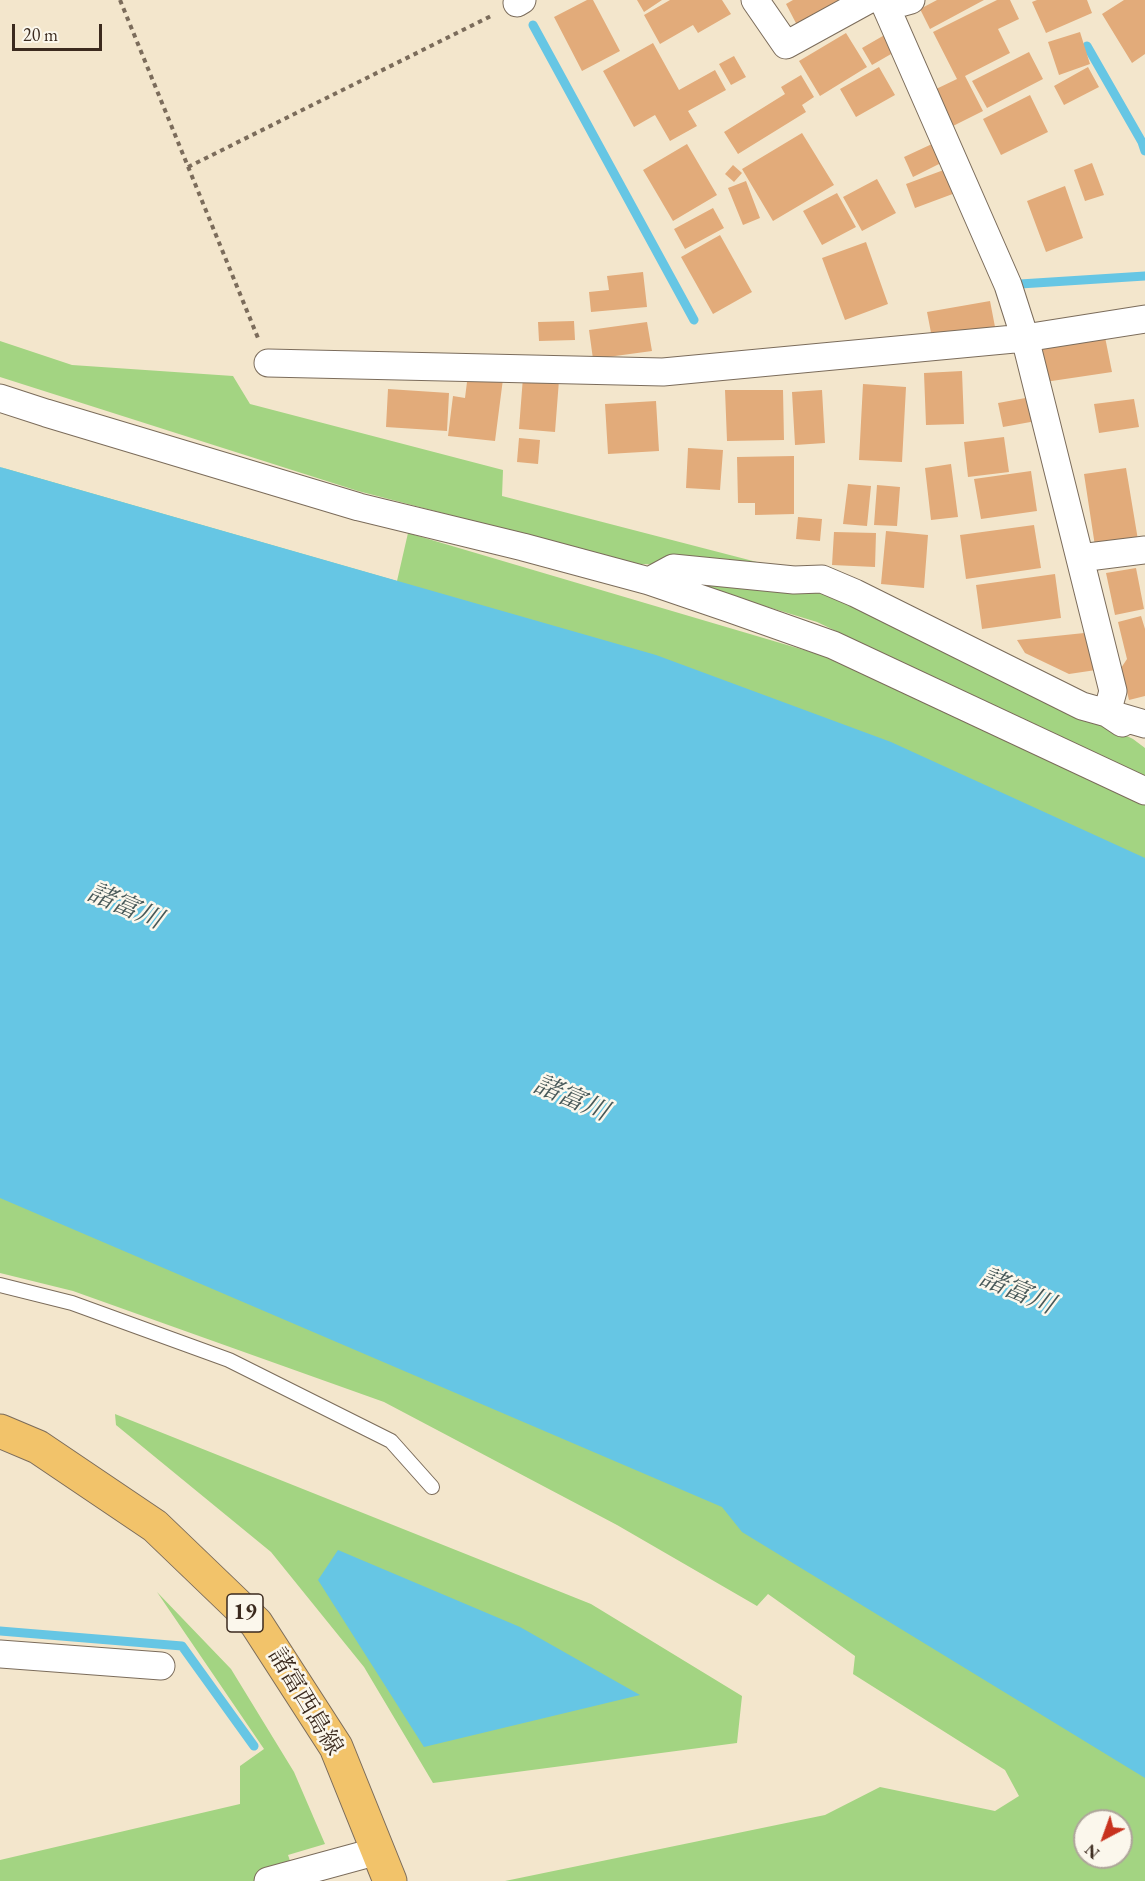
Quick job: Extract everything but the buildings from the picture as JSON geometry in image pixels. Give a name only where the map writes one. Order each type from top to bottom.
[{"type":"main road","name":"諸富西島線","points":[[0,1431],[38,1447],[154,1527],[256,1623],[336,1747],[384,1866]]},
{"type":"street","points":[[755,0],[786,45],[887,2],[1008,285],[1025,338],[1113,691],[1107,713]]},
{"type":"street","points":[[268,363],[663,372],[1025,338],[1145,319]]},
{"type":"street","points":[[0,398],[360,507],[649,581],[832,645],[1145,791]]},
{"type":"street","points":[[1080,558],[1145,550]]},
{"type":"street","points":[[649,581],[674,568],[794,580],[822,579],[855,593],[1082,706],[1145,724]]},
{"type":"street","points":[[1107,713],[1145,739]]},
{"type":"street","points":[[0,1654],[161,1666]]},
{"type":"street","points":[[268,1881],[384,1866]]},
{"type":"lane","points":[[0,1286],[72,1303],[229,1360],[391,1441],[432,1487]]},
{"type":"path","points":[[120,0],[268,363]]},
{"type":"path","points":[[188,166],[519,2]]},
{"type":"green space","points":[[0,341],[72,365],[233,376],[250,404],[503,470],[502,496],[780,568],[638,564],[358,491],[0,377]]},
{"type":"green space","points":[[0,467],[397,581],[408,533],[821,655],[1145,803],[1145,904]]},
{"type":"green space","points":[[676,579],[832,592],[1133,739],[1145,748],[1145,778],[817,622]]},
{"type":"green space","points":[[0,1179],[694,1473],[1145,1751],[1145,1881],[505,1881],[825,1815],[880,1787],[995,1811],[1019,1796],[1005,1770],[853,1674],[855,1656],[768,1594],[757,1606],[617,1525],[384,1402],[73,1291],[0,1273]]},
{"type":"green space","points":[[115,1414],[591,1604],[742,1696],[737,1743],[433,1783],[364,1667],[271,1552],[116,1425]]},
{"type":"green space","points":[[157,1592],[231,1669],[294,1772],[325,1844],[288,1855],[297,1881],[0,1881],[0,1860],[240,1804],[240,1766],[264,1749]]},
{"type":"water","name":"諸富川","points":[[0,467],[656,655],[891,742],[1145,858],[1145,1778],[742,1532],[722,1507],[0,1198]]},
{"type":"water","points":[[338,1550],[520,1627],[640,1695],[424,1747],[318,1580]]},
{"type":"waterway","points":[[533,25],[694,320]]},
{"type":"waterway","points":[[1087,46],[1145,151]]},
{"type":"waterway","points":[[1020,284],[1145,276]]},
{"type":"waterway","points":[[0,1631],[182,1646],[254,1746]]}]
